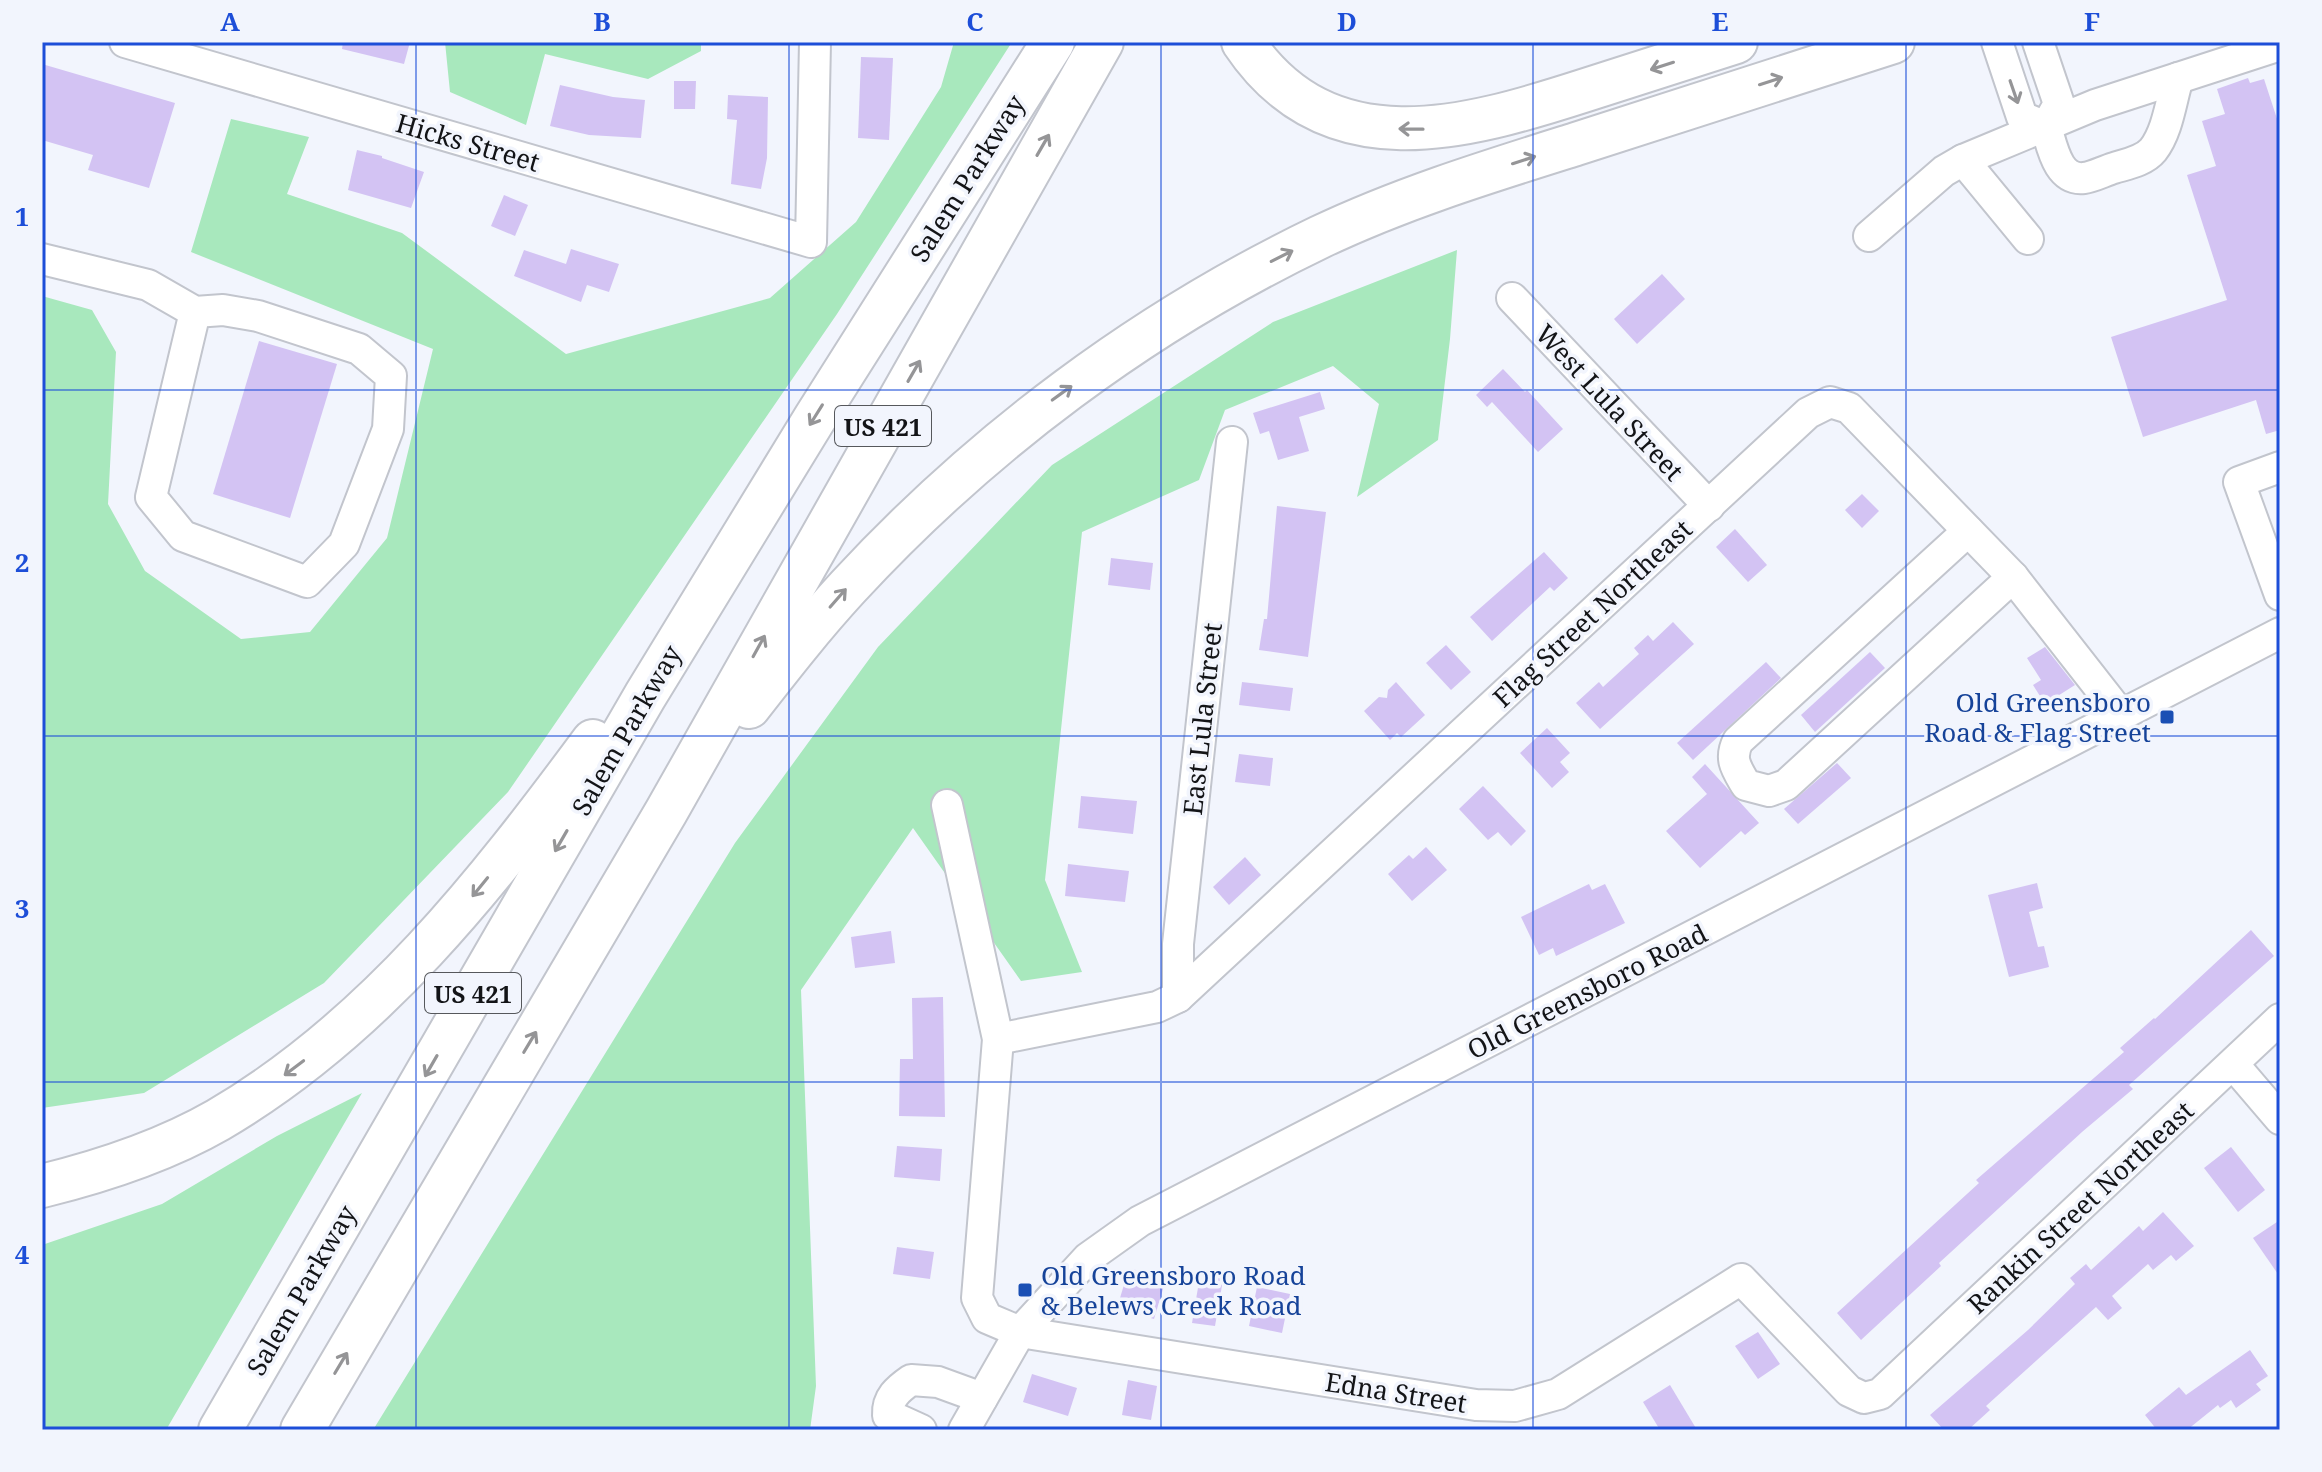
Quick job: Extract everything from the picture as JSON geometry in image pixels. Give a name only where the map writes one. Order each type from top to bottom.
[{"type":"highway","name":"Salem Parkway","points":[[220,1430],[645,696],[1053,42]]},
{"type":"highway","name":"Salem Parkway","points":[[302,1430],[666,812],[1102,42]]},
{"type":"highway","points":[[1243,42],[1259,65],[1277,82],[1295,98],[1318,110],[1369,125],[1420,129],[1452,127],[1511,114],[1736,42]]},
{"type":"highway","points":[[666,812],[801,640],[897,537],[1001,442],[1055,398],[1171,319],[1323,235],[1397,204],[1893,42]]},
{"type":"highway","points":[[42,1186],[147,1154],[217,1120],[282,1078],[362,1013],[439,936],[507,855],[729,557]]},
{"type":"street","name":"Hicks Street","points":[[125,42],[811,242],[815,42]]},
{"type":"street","points":[[1997,42],[2022,117],[2046,127]]},
{"type":"street","points":[[2038,42],[2059,104],[2046,127],[2056,161],[2073,177],[2083,178],[2139,160],[2151,153],[2160,139],[2178,78]]},
{"type":"street","points":[[1869,236],[1944,171],[1963,160],[2095,105],[2280,45]]},
{"type":"street","points":[[1963,160],[2028,239]]},
{"type":"street","points":[[42,259],[148,285],[195,312],[223,310],[258,316],[359,349],[391,376],[388,429],[344,544],[307,582],[183,536],[151,497],[195,312]]},
{"type":"street","name":"West Lula Street","points":[[1512,298],[1709,506]]},
{"type":"street","name":"Flag Street Northeast","points":[[998,1039],[1157,1007],[1178,997],[1808,413],[1830,402],[1849,408],[2013,577],[2121,715]]},
{"type":"street","name":"East Lula Street","points":[[1178,997],[1178,944],[1232,442]]},
{"type":"street","points":[[2280,467],[2239,482],[2280,595]]},
{"type":"street","points":[[1968,531],[1738,741],[1732,752],[1734,766],[1746,785],[1769,791],[1786,785],[2013,577]]},
{"type":"street","name":"Old Greensboro Road","points":[[964,1430],[1020,1332],[1088,1258],[1140,1221],[2280,633]]},
{"type":"street","name":"Edna Street","points":[[947,805],[998,1039],[977,1298],[987,1318],[1020,1332],[1476,1405],[1515,1406],[1558,1394],[1741,1279]]},
{"type":"street","name":"Rankin Street Northeast","points":[[1741,1279],[1849,1391],[1864,1398],[1880,1394],[2280,1019]]},
{"type":"street","points":[[2233,1064],[2280,1119]]},
{"type":"street","points":[[921,1430],[888,1415],[887,1409],[895,1392],[911,1380],[938,1382],[982,1398]]},
{"type":"green space","points":[[445,42],[701,42],[701,51],[648,79],[545,54],[526,125],[450,92]]},
{"type":"green space","points":[[954,42],[1012,42],[837,314],[508,792],[324,983],[144,1093],[42,1108],[42,296],[92,310],[116,352],[108,504],[145,571],[241,639],[310,632],[387,538],[433,349],[191,252],[231,119],[309,137],[287,194],[402,233],[566,354],[770,298],[856,222],[941,87]]},
{"type":"green space","points":[[1457,250],[1438,440],[1357,497],[1379,404],[1333,366],[1225,410],[1199,480],[1082,532],[1045,880],[1082,972],[1021,981],[913,828],[801,990],[816,1386],[810,1430],[373,1430],[735,843],[878,647],[1052,465],[1273,322]]},
{"type":"green space","points":[[362,1093],[166,1430],[42,1430],[42,1245],[162,1204],[277,1136]]},
{"type":"building","points":[[343,42],[410,42],[404,64],[342,49]]},
{"type":"building","points":[[861,57],[893,58],[889,140],[858,138]]},
{"type":"building","points":[[42,64],[175,103],[149,188],[88,170],[93,155],[42,140]]},
{"type":"building","points":[[2248,78],[2250,83],[2264,79],[2280,128],[2280,430],[2266,434],[2256,400],[2143,437],[2111,337],[2227,300],[2187,175],[2216,166],[2202,121],[2225,114],[2217,89]]},
{"type":"building","points":[[674,81],[696,81],[695,109],[674,109]]},
{"type":"building","points":[[560,85],[613,97],[645,100],[641,138],[589,135],[550,126]]},
{"type":"building","points":[[728,95],[768,97],[767,158],[761,189],[731,184],[737,120],[727,119]]},
{"type":"building","points":[[357,150],[424,172],[411,208],[348,190]]},
{"type":"building","points":[[504,195],[528,205],[515,236],[491,226]]},
{"type":"building","points":[[571,249],[619,264],[609,292],[587,285],[581,302],[514,276],[524,250],[566,264]]},
{"type":"building","points":[[1662,274],[1685,299],[1637,344],[1614,319]]},
{"type":"building","points":[[259,341],[337,364],[290,518],[213,494]]},
{"type":"building","points":[[1503,369],[1563,429],[1538,452],[1492,402],[1487,407],[1476,395]]},
{"type":"building","points":[[1320,392],[1325,409],[1299,417],[1309,451],[1278,460],[1269,431],[1260,434],[1253,413]]},
{"type":"building","points":[[1862,494],[1879,511],[1862,528],[1845,510]]},
{"type":"building","points":[[1277,506],[1326,512],[1308,657],[1259,650],[1264,619],[1267,619]]},
{"type":"building","points":[[1735,529],[1767,565],[1748,582],[1716,547]]},
{"type":"building","points":[[1544,552],[1568,578],[1554,591],[1550,587],[1492,641],[1470,617]]},
{"type":"building","points":[[1111,558],[1153,563],[1150,590],[1108,585]]},
{"type":"building","points":[[1673,622],[1694,644],[1600,729],[1576,703],[1599,682],[1603,687],[1639,654],[1634,648],[1648,635],[1653,641]]},
{"type":"building","points":[[1446,645],[1471,672],[1451,690],[1426,663]]},
{"type":"building","points":[[2045,647],[2075,685],[2045,704],[2033,685],[2041,680],[2027,658]]},
{"type":"building","points":[[1870,652],[1885,668],[1815,732],[1801,715]]},
{"type":"building","points":[[1766,662],[1781,678],[1693,760],[1677,743]]},
{"type":"building","points":[[1242,682],[1293,688],[1290,711],[1239,705]]},
{"type":"building","points":[[1396,682],[1425,715],[1401,737],[1397,733],[1390,740],[1364,711],[1379,697],[1387,698],[1388,690]]},
{"type":"building","points":[[1547,728],[1570,753],[1560,762],[1569,772],[1552,788],[1520,753]]},
{"type":"building","points":[[1239,754],[1273,758],[1270,786],[1235,782]]},
{"type":"building","points":[[1837,763],[1851,778],[1798,824],[1784,809]]},
{"type":"building","points":[[1705,764],[1759,823],[1745,835],[1741,831],[1700,868],[1666,831],[1707,794],[1692,777]]},
{"type":"building","points":[[1483,786],[1526,831],[1511,846],[1498,832],[1488,840],[1459,809]]},
{"type":"building","points":[[1081,796],[1137,801],[1133,834],[1078,828]]},
{"type":"building","points":[[1426,847],[1447,870],[1412,901],[1388,874],[1409,855],[1413,859]]},
{"type":"building","points":[[1245,857],[1261,875],[1229,905],[1213,887]]},
{"type":"building","points":[[1068,864],[1129,871],[1125,902],[1065,896]]},
{"type":"building","points":[[2037,883],[2043,908],[2029,912],[2038,947],[2044,946],[2049,967],[2009,977],[1988,895]]},
{"type":"building","points":[[1589,884],[1592,890],[1605,884],[1625,923],[1556,956],[1553,948],[1539,955],[1521,917]]},
{"type":"building","points":[[2251,930],[2274,956],[2129,1085],[2133,1089],[1939,1263],[1941,1266],[1861,1340],[1837,1313],[1979,1183],[1976,1180],[2124,1052],[2120,1048]]},
{"type":"building","points":[[891,931],[895,963],[855,968],[851,937]]},
{"type":"building","points":[[943,997],[945,1117],[899,1116],[900,1059],[913,1059],[912,998]]},
{"type":"building","points":[[897,1146],[942,1149],[940,1181],[894,1177]]},
{"type":"building","points":[[2231,1147],[2265,1190],[2238,1212],[2204,1168]]},
{"type":"building","points":[[2163,1212],[2194,1246],[2176,1261],[2171,1255],[2153,1270],[2148,1264],[2112,1296],[2122,1308],[2108,1320],[2096,1307],[1986,1406],[1990,1410],[1968,1430],[1944,1430],[1930,1415],[2028,1330],[2075,1284],[2070,1278],[2086,1264],[2091,1270],[2139,1226],[2143,1231]]},
{"type":"building","points":[[2280,1220],[2280,1277],[2253,1238]]},
{"type":"building","points":[[897,1247],[934,1252],[930,1279],[893,1274]]},
{"type":"building","points":[[1129,1268],[1166,1279],[1154,1319],[1117,1308]]},
{"type":"building","points":[[1201,1270],[1224,1274],[1215,1326],[1192,1323]]},
{"type":"building","points":[[1257,1287],[1290,1294],[1282,1333],[1249,1326]]},
{"type":"building","points":[[1758,1332],[1780,1364],[1758,1379],[1735,1346]]},
{"type":"building","points":[[2250,1350],[2268,1376],[2256,1384],[2261,1390],[2236,1408],[2231,1400],[2220,1408],[2218,1405],[2187,1430],[2157,1430],[2145,1415],[2179,1387],[2186,1395]]},
{"type":"building","points":[[1032,1374],[1077,1388],[1068,1416],[1023,1402]]},
{"type":"building","points":[[1128,1380],[1157,1386],[1151,1420],[1122,1415]]},
{"type":"building","points":[[1670,1385],[1697,1430],[1660,1430],[1643,1402]]},
{"type":"place","name":"Old Greensboro Road & Flag Street","points":[[2167,717]]},
{"type":"place","name":"Old Greensboro Road & Belews Creek Road","points":[[1025,1290]]}]
